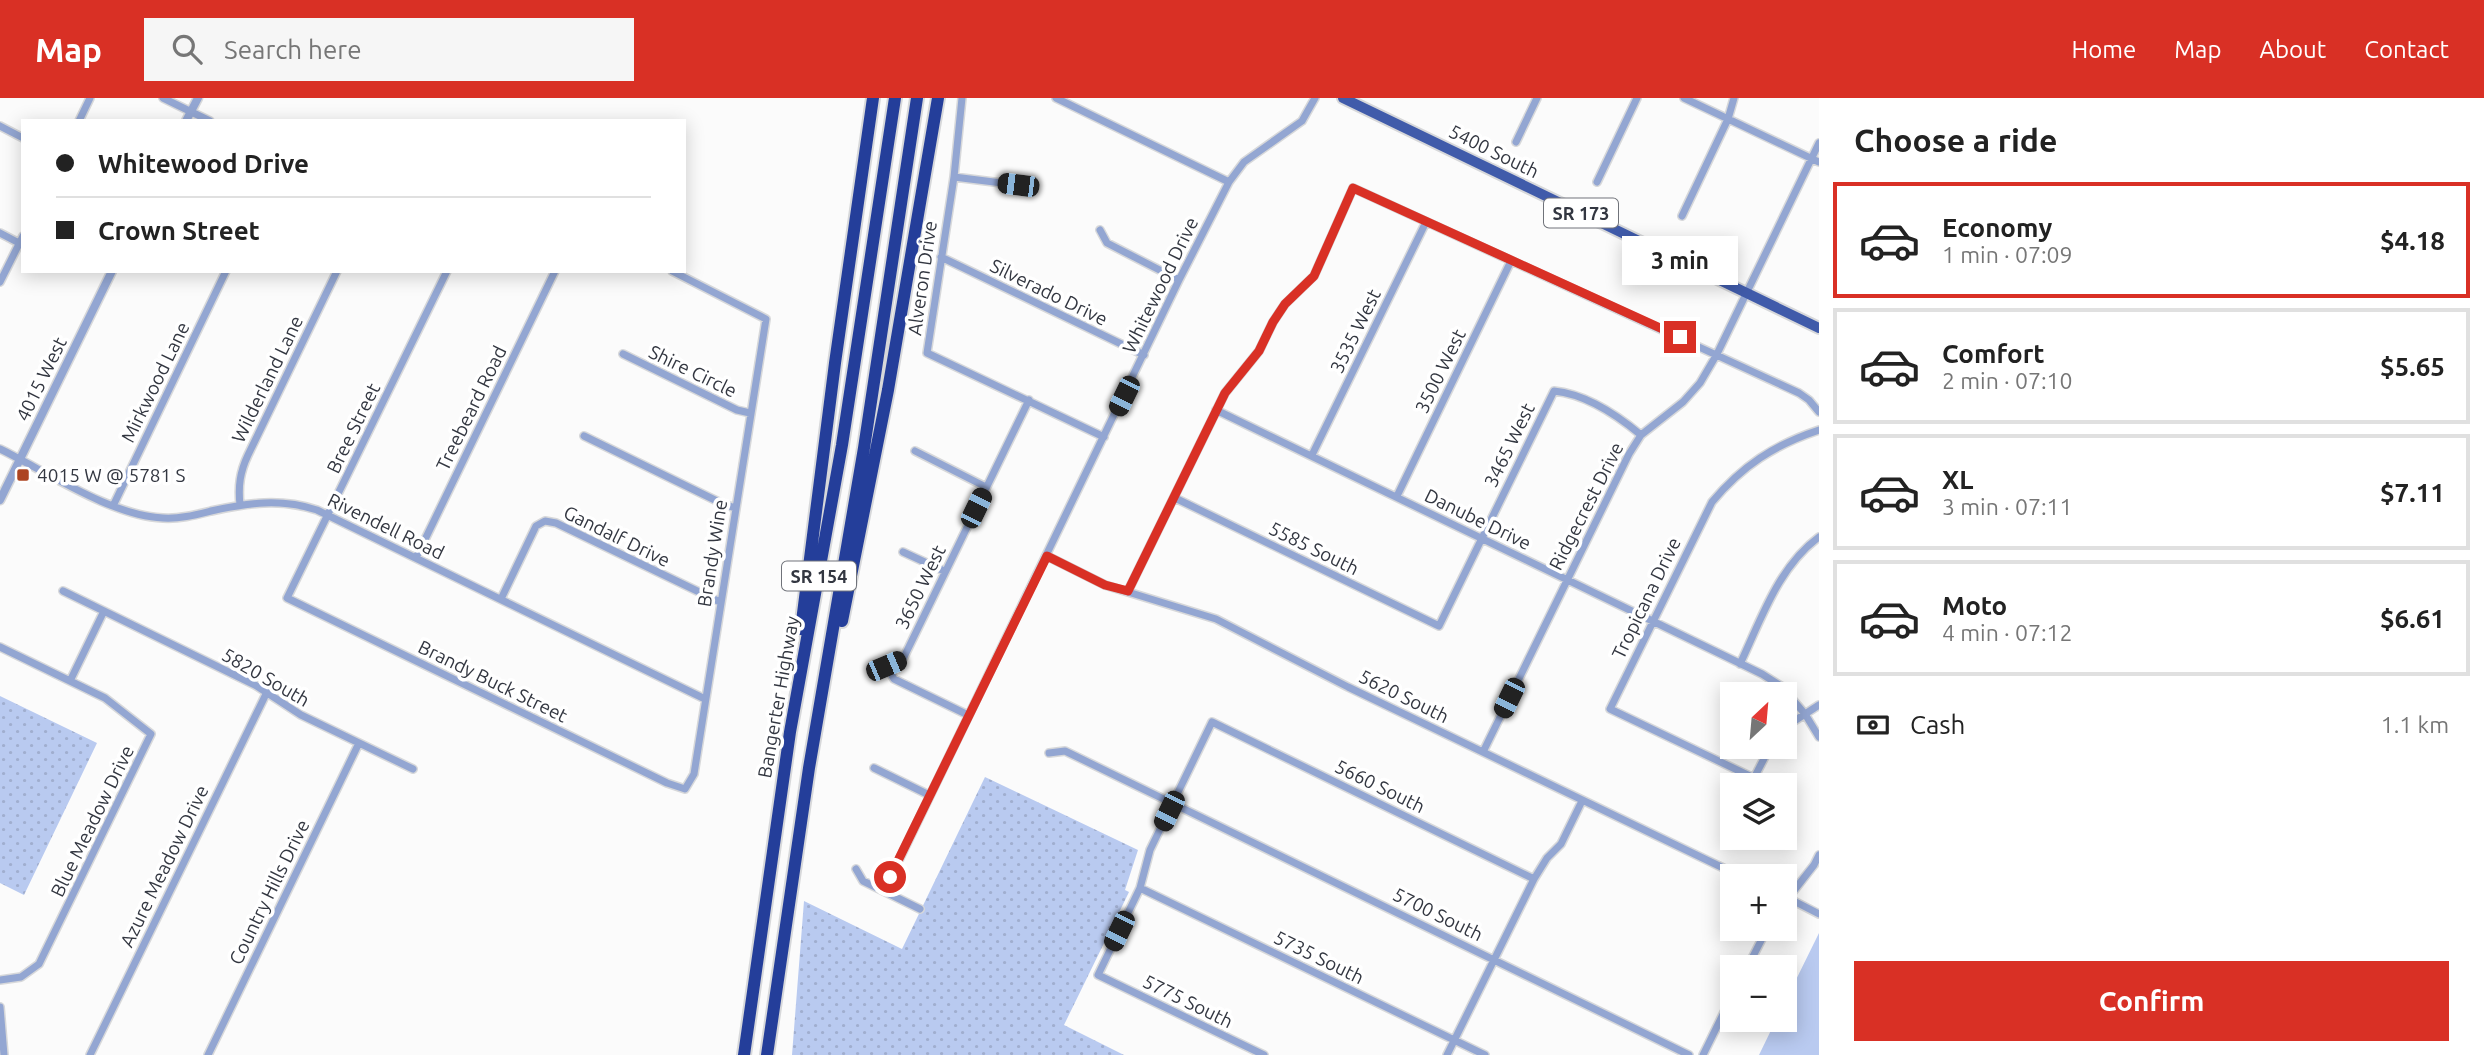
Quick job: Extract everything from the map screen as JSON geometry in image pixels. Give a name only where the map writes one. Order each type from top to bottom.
[{"type":"highway","points":[[785,765],[810,551],[873,98]]},
{"type":"highway","name":"Bangerter Highway","points":[[744,1055],[785,765],[842,445],[895,98]]},
{"type":"highway","name":"SR 154","points":[[768,1055],[809,768],[863,448],[917,98]]},
{"type":"highway","points":[[809,768],[871,479],[938,98]]},
{"type":"main road","name":"5400 South","points":[[1343,98],[1819,328]]},
{"type":"street","points":[[80,119],[90,98]]},
{"type":"street","points":[[163,98],[206,119]]},
{"type":"street","points":[[187,119],[198,98]]},
{"type":"street","name":"Alveron Drive","points":[[962,98],[954,177],[927,353],[1104,437]]},
{"type":"street","points":[[1056,98],[1229,182]]},
{"type":"street","name":"Whitewood Drive","points":[[884,891],[1229,182],[1244,162],[1302,121],[1315,98]]},
{"type":"street","points":[[1516,142],[1537,98]]},
{"type":"street","points":[[1597,182],[1637,98]]},
{"type":"street","points":[[1684,98],[1815,160]]},
{"type":"street","points":[[1682,216],[1728,119],[1734,98]]},
{"type":"street","points":[[0,127],[21,137]]},
{"type":"street","name":"Ridgecrest Drive","points":[[1483,752],[1629,454],[1641,435],[1684,402],[1700,383],[1815,160],[1819,143]]},
{"type":"street","points":[[954,177],[1018,185]]},
{"type":"street","points":[[1128,591],[1229,386],[1259,351],[1278,313],[1314,276],[1353,188],[1799,393],[1810,400],[1819,412]]},
{"type":"street","name":"3535 West","points":[[1312,455],[1426,222]]},
{"type":"street","points":[[1100,230],[1107,243],[1179,280]]},
{"type":"street","points":[[0,233],[21,239],[0,282]]},
{"type":"street","name":"Silverado Drive","points":[[941,257],[1144,355]]},
{"type":"street","name":"3500 West","points":[[1396,496],[1511,261]]},
{"type":"street","name":"4015 West","points":[[0,500],[111,273]]},
{"type":"street","name":"Mirkwood Lane","points":[[113,506],[225,273]]},
{"type":"street","name":"Wilderland Lane","points":[[240,505],[238,489],[241,471],[336,273]]},
{"type":"street","name":"Bree Street","points":[[288,598],[446,273]]},
{"type":"street","name":"Treebeard Road","points":[[416,558],[554,273]]},
{"type":"street","name":"Brandy Wine","points":[[675,273],[766,319],[694,775],[685,789]]},
{"type":"street","name":"Shire Circle","points":[[622,354],[737,410],[750,413]]},
{"type":"street","name":"3465 West","points":[[1439,626],[1553,391],[1572,395],[1612,414],[1641,435]]},
{"type":"street","name":"3650 West","points":[[968,715],[894,679],[886,666],[903,659],[1029,400]]},
{"type":"street","name":"Danube Drive","points":[[1216,410],[1781,685],[1805,714],[1819,737]]},
{"type":"street","name":"Tropicana Drive","points":[[1763,760],[1754,778],[1609,709],[1712,502],[1730,481],[1765,453],[1819,430]]},
{"type":"street","points":[[584,436],[735,508]]},
{"type":"street","name":"Rivendell Road","points":[[0,449],[113,506],[146,516],[182,518],[263,502],[287,503],[328,515],[705,699]]},
{"type":"street","points":[[915,450],[986,487]]},
{"type":"street","name":"5585 South","points":[[1175,498],[1439,626]]},
{"type":"street","name":"Gandalf Drive","points":[[500,599],[536,526],[545,521],[556,523],[720,601]]},
{"type":"street","points":[[1740,664],[1785,572],[1800,553],[1819,537]]},
{"type":"street","points":[[903,552],[944,571]]},
{"type":"street","name":"5620 South","points":[[1047,556],[1105,585],[1216,619],[1583,802],[1720,867]]},
{"type":"street","name":"5820 South","points":[[63,592],[267,692],[301,715],[413,769]]},
{"type":"street","name":"Brandy Buck Street","points":[[288,598],[667,783],[685,789]]},
{"type":"street","points":[[70,681],[104,611]]},
{"type":"street","name":"Blue Meadow Drive","points":[[0,647],[105,698],[151,734],[39,964],[21,977],[0,980]]},
{"type":"street","name":"Azure Meadow Drive","points":[[90,1055],[267,692]]},
{"type":"street","points":[[1797,719],[1819,705]]},
{"type":"street","name":"5660 South","points":[[1173,803],[1212,722],[1534,879]]},
{"type":"street","name":"Country Hills Drive","points":[[208,1055],[359,743]]},
{"type":"street","name":"5700 South","points":[[1049,753],[1065,751],[1689,1055]]},
{"type":"street","points":[[874,768],[929,795]]},
{"type":"street","points":[[1447,1055],[1534,879],[1547,858],[1561,844],[1583,802]]},
{"type":"street","points":[[1140,888],[1150,850],[1173,803]]},
{"type":"street","points":[[1797,886],[1819,855]]},
{"type":"street","points":[[856,869],[863,881],[920,909]]},
{"type":"street","name":"5775 South","points":[[1140,888],[1098,975],[1264,1055]]},
{"type":"street","name":"5735 South","points":[[1140,888],[1485,1055]]},
{"type":"street","points":[[1797,904],[1819,914]]},
{"type":"street","points":[[0,1007],[4,1055]]},
{"type":"street","points":[[1703,1055],[1720,1020]]},
{"type":"shaded area","points":[[0,696],[97,743],[24,895],[0,883]]},
{"type":"shaded area","points":[[985,777],[1138,850],[1125,890],[1129,892],[1064,1025],[1124,1055],[792,1055],[804,901],[902,949]]},
{"type":"shaded area","points":[[1819,933],[1819,1055],[1759,1055],[1770,1032],[1797,1032],[1797,978]]},
{"type":"place","name":"4015 W @ 5781 S","points":[[23,475]]},
{"type":"route","points":[[890,877],[1047,556],[1105,585],[1128,591],[1225,393],[1259,351],[1285,304],[1314,276],[1353,188],[1680,337]]}]
